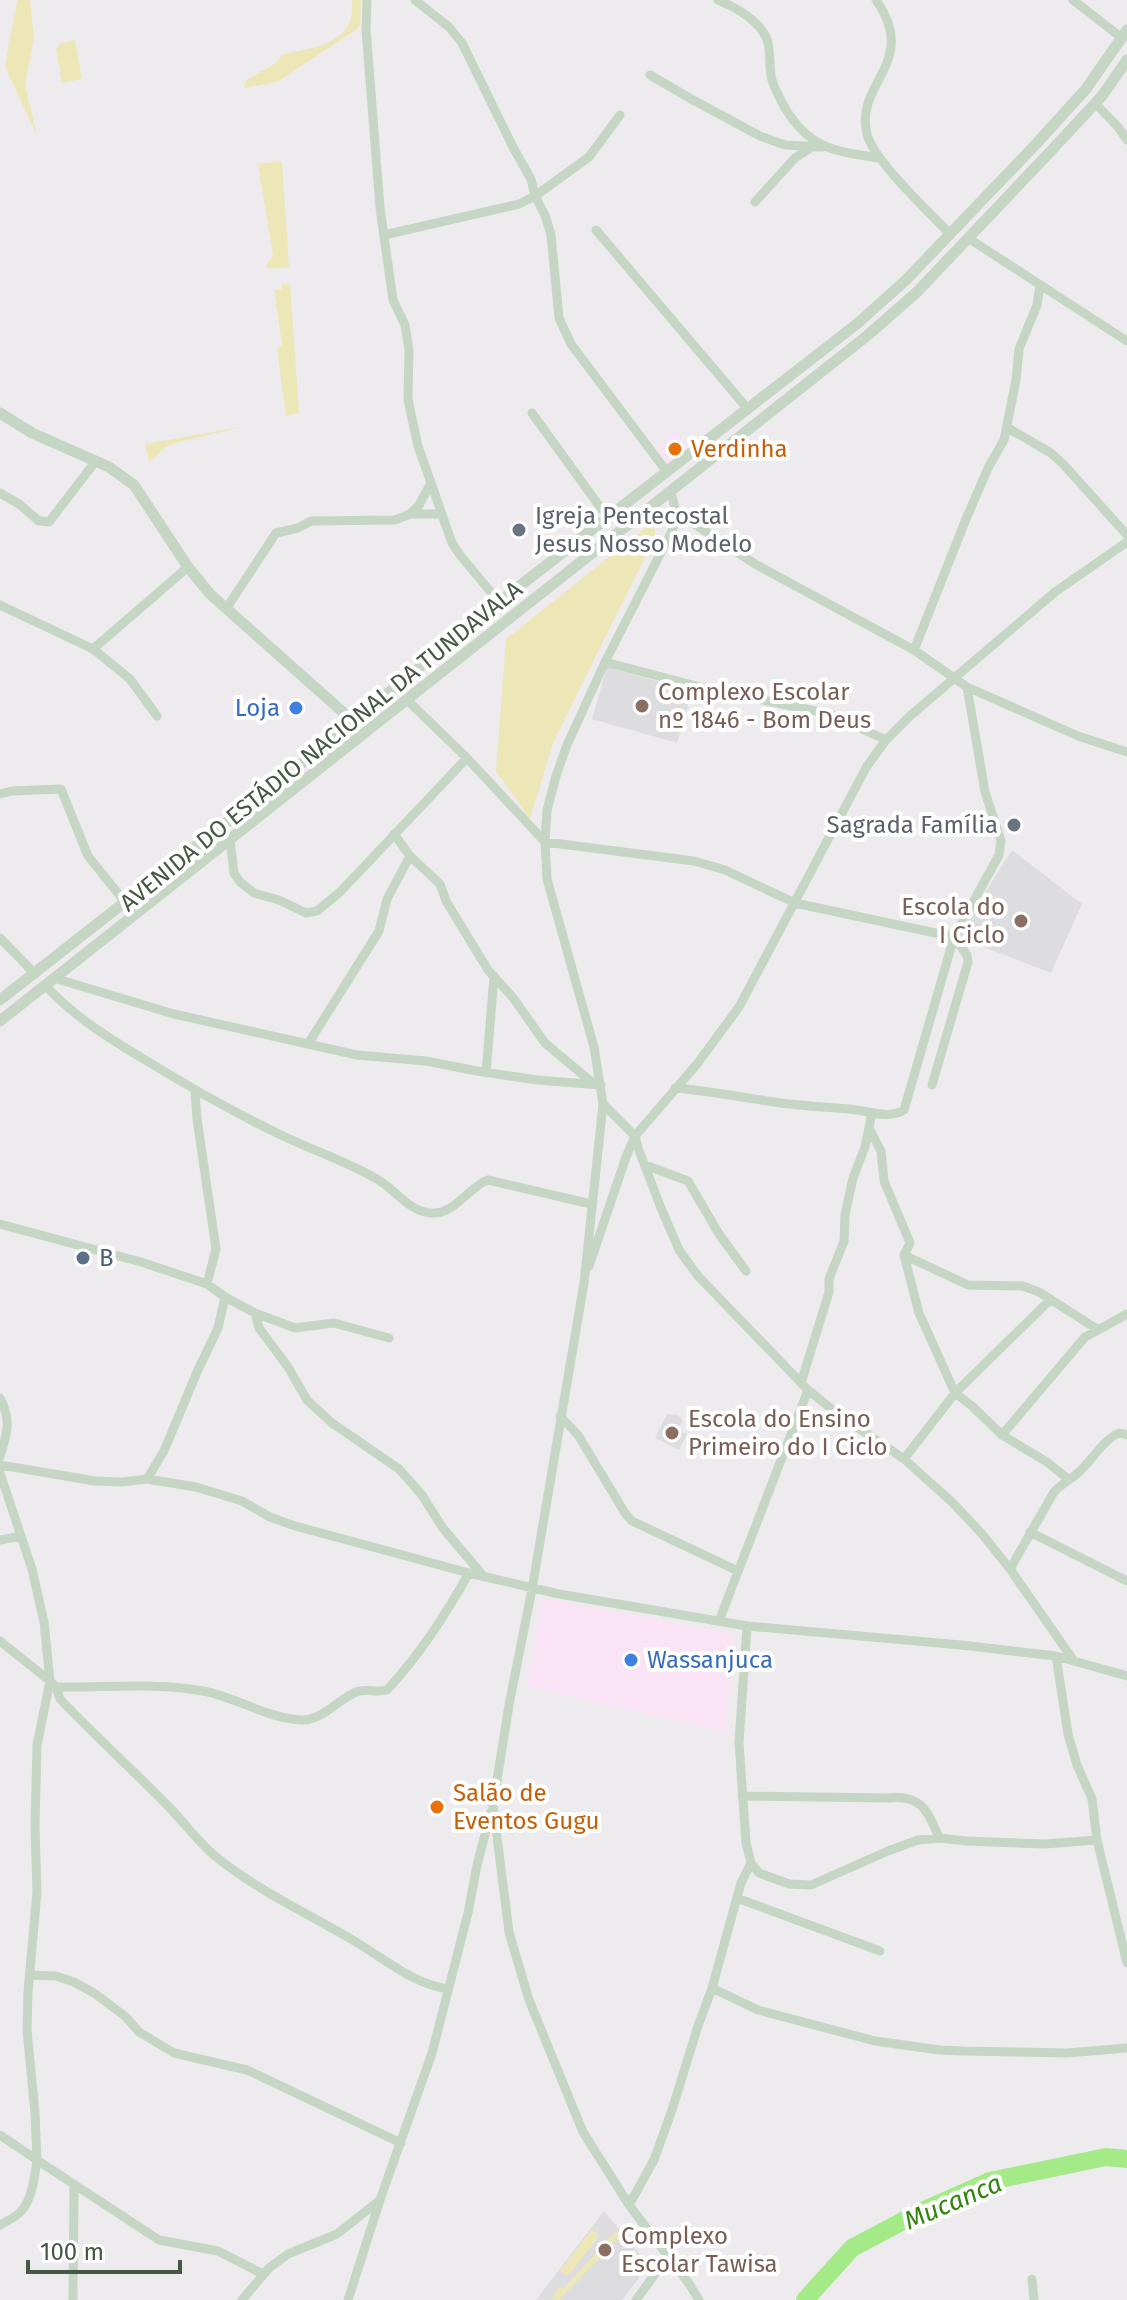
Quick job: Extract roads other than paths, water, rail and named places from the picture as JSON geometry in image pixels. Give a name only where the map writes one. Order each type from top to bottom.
[{"type":"street","points":[[367,0],[366,29],[384,235],[393,300],[405,325],[409,350],[408,400],[418,446],[452,543],[499,602]]},
{"type":"street","points":[[415,0],[449,27],[462,43],[531,179],[551,235],[559,318],[571,344],[667,472]]},
{"type":"street","points":[[718,0],[732,4],[765,36],[772,81],[792,119],[805,135],[845,153],[878,158]]},
{"type":"street","points":[[876,0],[889,25],[891,43],[889,58],[870,98],[865,117],[867,136],[878,158],[950,234]]},
{"type":"street","points":[[1073,0],[1124,34]]},
{"type":"street","name":"AVENIDA DO ESTÁDIO NACIONAL DA TUNDAVALA","points":[[0,1000],[499,602],[858,323],[906,280],[1086,89],[1124,34]]},
{"type":"street","name":"AVENIDA DO ESTÁDIO NACIONAL DA TUNDAVALA","points":[[0,1021],[868,335],[917,292],[1096,104],[1127,60]]},
{"type":"street","points":[[650,75],[760,136],[785,145],[826,147]]},
{"type":"street","points":[[1096,104],[1127,140]]},
{"type":"street","points":[[384,235],[519,204],[535,196],[589,157],[620,115]]},
{"type":"street","points":[[755,202],[795,158],[813,147]]},
{"type":"street","points":[[596,230],[747,408]]},
{"type":"street","points":[[968,238],[1127,341]]},
{"type":"street","points":[[914,650],[966,519],[1008,428],[1019,349],[1037,305],[1040,286]]},
{"type":"street","points":[[0,413],[32,433],[109,467],[134,485],[188,567],[210,594],[353,721]]},
{"type":"street","points":[[532,413],[608,518]]},
{"type":"street","points":[[1008,428],[1051,453],[1127,535]]},
{"type":"street","points":[[0,493],[39,521],[49,522],[95,462]]},
{"type":"street","points":[[410,514],[424,499],[431,483]]},
{"type":"street","points":[[348,2300],[432,2053],[493,1805],[584,1283],[603,1104],[597,1084],[594,1047],[547,879],[547,810],[567,745],[605,662],[673,529],[676,512],[671,492]]},
{"type":"street","points":[[676,512],[755,564],[914,650],[967,687],[1078,736],[1127,752]]},
{"type":"street","points":[[226,609],[272,539],[281,531],[298,528],[311,521],[395,520],[410,514],[442,514]]},
{"type":"street","points":[[584,1283],[635,1136],[697,1064],[739,1007],[867,766],[886,740],[1055,592],[1127,542]]},
{"type":"street","points":[[93,649],[188,567]]},
{"type":"street","points":[[0,605],[93,649],[130,679],[157,716]]},
{"type":"street","points":[[605,662],[700,687],[830,714],[886,740]]},
{"type":"street","points":[[675,1088],[785,1104],[855,1109],[872,1114],[900,1113],[904,1110],[954,937],[999,855],[1001,841],[985,792],[967,687]]},
{"type":"street","points":[[406,699],[467,758],[545,842],[694,861],[725,870],[795,903],[954,937],[967,955],[968,962],[932,1085]]},
{"type":"street","points":[[230,840],[234,873],[240,882],[254,893],[279,900],[306,913],[317,911],[340,892],[467,758]]},
{"type":"street","points":[[0,794],[61,789],[88,856],[125,902]]},
{"type":"street","points":[[394,834],[410,856],[440,884],[446,901],[494,976],[545,1043],[597,1084]]},
{"type":"street","points":[[308,1044],[379,931],[387,899],[410,856]]},
{"type":"street","points":[[0,938],[35,974]]},
{"type":"street","points":[[486,1073],[494,976]]},
{"type":"street","points":[[50,982],[174,1014],[357,1055],[426,1061],[537,1080],[597,1084]]},
{"type":"street","points":[[50,982],[63,1005],[195,1091],[282,1136],[377,1179],[417,1209],[433,1213],[444,1211],[488,1180],[591,1204]]},
{"type":"street","points":[[195,1091],[216,1249],[207,1284]]},
{"type":"street","points":[[603,1104],[635,1136],[679,1250],[698,1276],[805,1386],[838,1414],[904,1459],[982,1534],[1074,1661]]},
{"type":"street","points":[[719,1621],[805,1386],[829,1292],[829,1279],[844,1241],[845,1215],[853,1178],[865,1147],[872,1114]]},
{"type":"street","points":[[869,1128],[881,1151],[884,1181],[910,1243],[904,1255],[919,1313],[955,1393],[1002,1435],[1047,1462],[1068,1479]]},
{"type":"street","points":[[645,1165],[688,1181],[719,1234],[746,1271]]},
{"type":"street","points":[[0,1224],[141,1262],[207,1284],[255,1313],[295,1328],[334,1323],[389,1338]]},
{"type":"street","points":[[904,1255],[968,1285],[1023,1286],[1039,1292],[1097,1329]]},
{"type":"street","points":[[147,1479],[164,1451],[218,1328],[225,1297]]},
{"type":"street","points":[[904,1459],[955,1393],[1050,1300]]},
{"type":"street","points":[[255,1313],[259,1328],[288,1367],[307,1400],[332,1423],[399,1469],[484,1577]]},
{"type":"street","points":[[1002,1435],[1085,1337],[1127,1314]]},
{"type":"street","points":[[0,1398],[8,1422],[0,1457]]},
{"type":"street","points":[[560,1416],[578,1435],[632,1521],[738,1571]]},
{"type":"street","points":[[1010,1569],[1054,1492],[1079,1472],[1112,1436],[1119,1433],[1127,1435]]},
{"type":"street","points":[[0,1465],[95,1481],[147,1479],[196,1487],[242,1501],[270,1517],[295,1526],[532,1589],[747,1626],[1056,1656],[1127,1676]]},
{"type":"street","points":[[0,1473],[32,1569],[53,1684],[60,1699],[214,1855],[415,1980],[435,1988],[448,1989]]},
{"type":"street","points":[[1030,1532],[1127,1581]]},
{"type":"street","points":[[0,1540],[21,1536]]},
{"type":"street","points":[[0,1641],[53,1684],[198,1690],[218,1694],[254,1710],[305,1720],[357,1691],[387,1690],[432,1635],[469,1573]]},
{"type":"street","points":[[747,1626],[739,1742],[746,1843],[751,1863],[759,1873],[789,1884],[811,1885],[918,1840],[939,1838],[1045,1844],[1097,1840]]},
{"type":"street","points":[[1056,1656],[1068,1734],[1092,1799],[1097,1840],[1125,1942],[1127,1963]]},
{"type":"street","points":[[0,2225],[25,2208],[37,2160],[27,2030],[37,1892],[37,1745],[53,1684]]},
{"type":"street","points":[[742,1796],[905,1796],[920,1803],[932,1820],[939,1838]]},
{"type":"street","points":[[493,1805],[509,1932],[529,2000],[583,2132],[629,2205],[699,2300]]},
{"type":"street","points":[[629,2205],[654,2160],[712,1988],[737,1898],[751,1863]]},
{"type":"street","points":[[737,1898],[880,1951]]},
{"type":"street","points":[[30,1975],[56,1976],[74,1982],[126,2017],[139,2032],[174,2053],[247,2070],[401,2143]]},
{"type":"street","points":[[712,1988],[758,2010],[875,2041],[963,2051],[1067,2053],[1127,2048]]},
{"type":"street","points":[[0,2135],[159,2240],[218,2251],[263,2274]]},
{"type":"street","points":[[73,2300],[74,2186]]},
{"type":"street","points":[[242,2300],[263,2274],[288,2254],[337,2234],[380,2200]]},
{"type":"street","points":[[636,2300],[668,2256]]},
{"type":"street","points":[[1032,2279],[1034,2300]]},
{"type":"waterway","name":"Mucanca","points":[[805,2300],[852,2248],[920,2212],[990,2181],[1106,2157],[1127,2159]]},
{"type":"place","name":"Verdinha","points":[[675,449]]},
{"type":"place","name":"Igreja Pentecostal Jesus Nosso Modelo","points":[[519,530]]},
{"type":"place","name":"Complexo Escolar nº 1846 - Bom Deus","points":[[642,706]]},
{"type":"place","name":"Loja","points":[[296,708]]},
{"type":"place","name":"Sagrada Família","points":[[1014,825]]},
{"type":"place","name":"Escola do I Ciclo","points":[[1021,921]]},
{"type":"place","name":"B","points":[[83,1258]]},
{"type":"place","name":"Escola do Ensino Primeiro do I Ciclo","points":[[672,1433]]},
{"type":"place","name":"Wassanjuca","points":[[631,1660]]},
{"type":"place","name":"Salão de Eventos Gugu","points":[[437,1807]]},
{"type":"place","name":"Complexo Escolar Tawisa","points":[[605,2250]]}]
